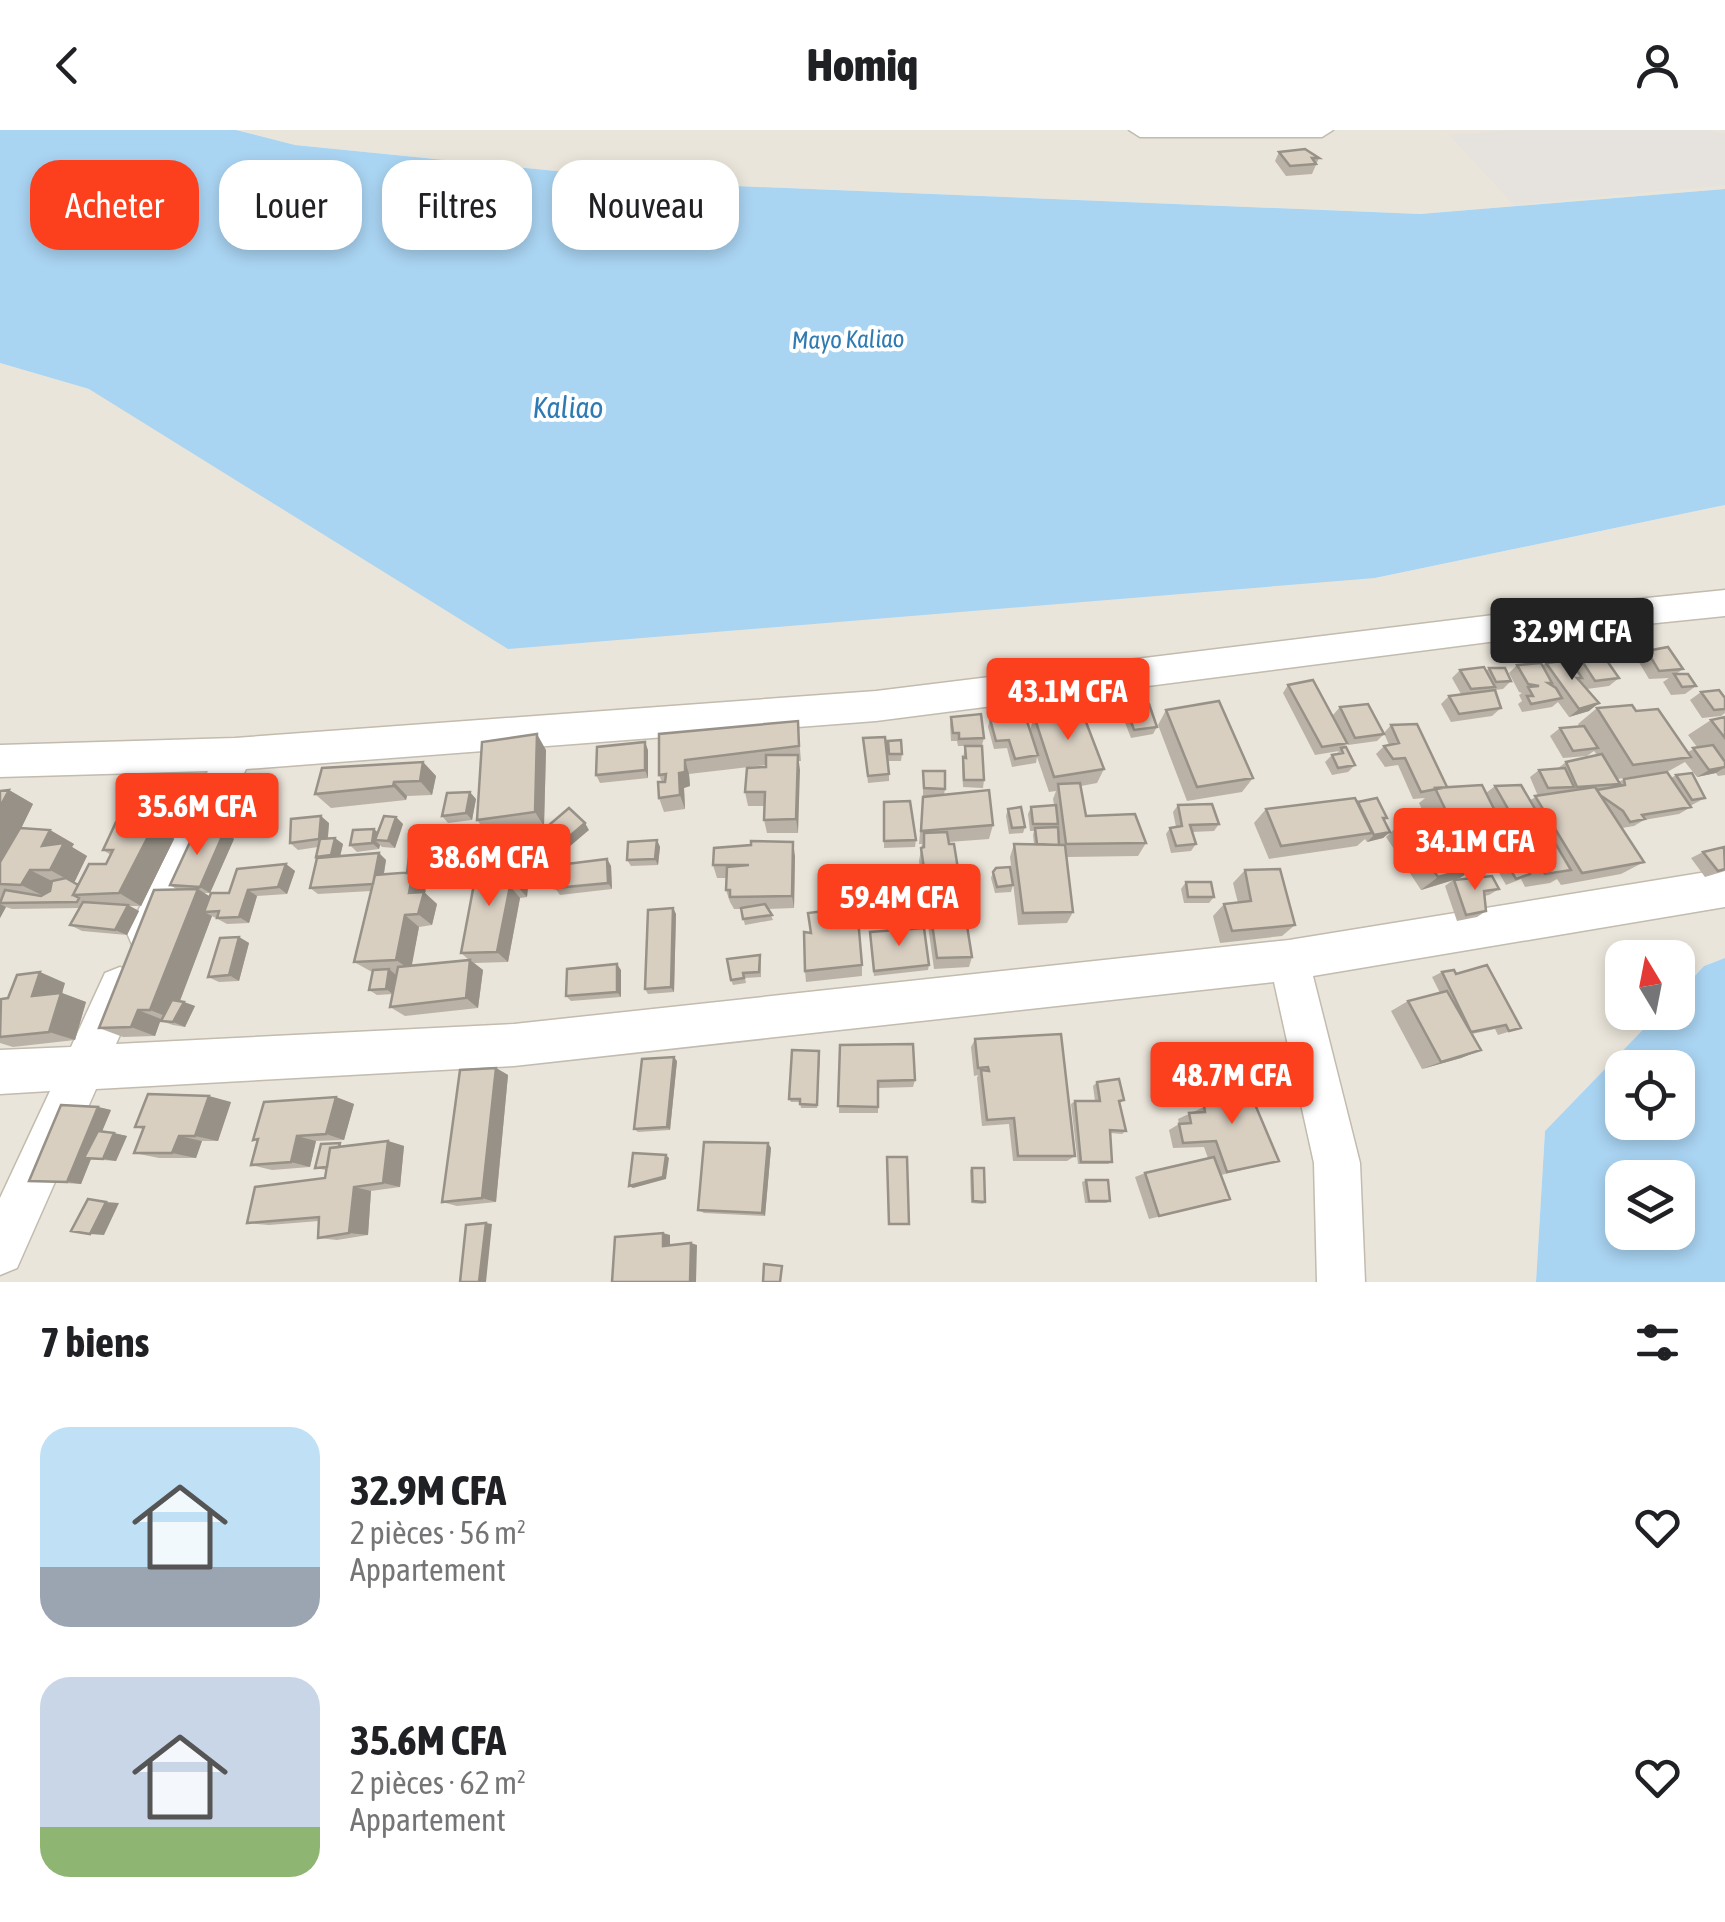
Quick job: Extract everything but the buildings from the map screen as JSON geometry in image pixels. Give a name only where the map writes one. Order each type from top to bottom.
[{"type":"street","points":[[1140,130],[1322,130]]},
{"type":"street","points":[[0,761],[235,754],[876,706],[1559,620],[1725,603]]},
{"type":"street","points":[[0,1252],[81,1067],[235,754]]},
{"type":"street","points":[[0,1072],[514,1045],[1289,960],[1725,888]]},
{"type":"street","points":[[1289,960],[1337,1162],[1341,1282]]},
{"type":"shaded area","points":[[236,130],[1725,130],[1725,189],[1420,214],[739,186],[739,160],[552,160],[552,171],[532,169],[532,160],[446,160],[295,145]]},
{"type":"shaded area","points":[[1519,130],[1707,130],[1725,134],[1725,185],[1514,205],[1449,135]]},
{"type":"shaded area","points":[[0,363],[89,389],[1375,578],[1725,505],[1725,958],[1704,966],[1695,976],[1695,940],[1605,940],[1605,1030],[1643,1030],[1623,1050],[1605,1050],[1605,1069],[1545,1131],[1536,1282],[0,1282]]},
{"type":"water","name":"Kaliao","points":[[0,130],[236,130],[295,145],[446,160],[382,160],[382,250],[532,250],[532,169],[552,171],[552,250],[739,250],[739,186],[1420,214],[1725,189],[1725,505],[1375,578],[508,649],[89,389],[0,363]]},
{"type":"water","points":[[1725,958],[1725,1282],[1536,1282],[1545,1131],[1605,1069],[1605,1140],[1695,1140],[1695,1050],[1623,1050],[1643,1030],[1695,1030],[1695,976],[1704,966]]},
{"type":"water label","name":"Mayo Kaliao","points":[[848,339]]}]
